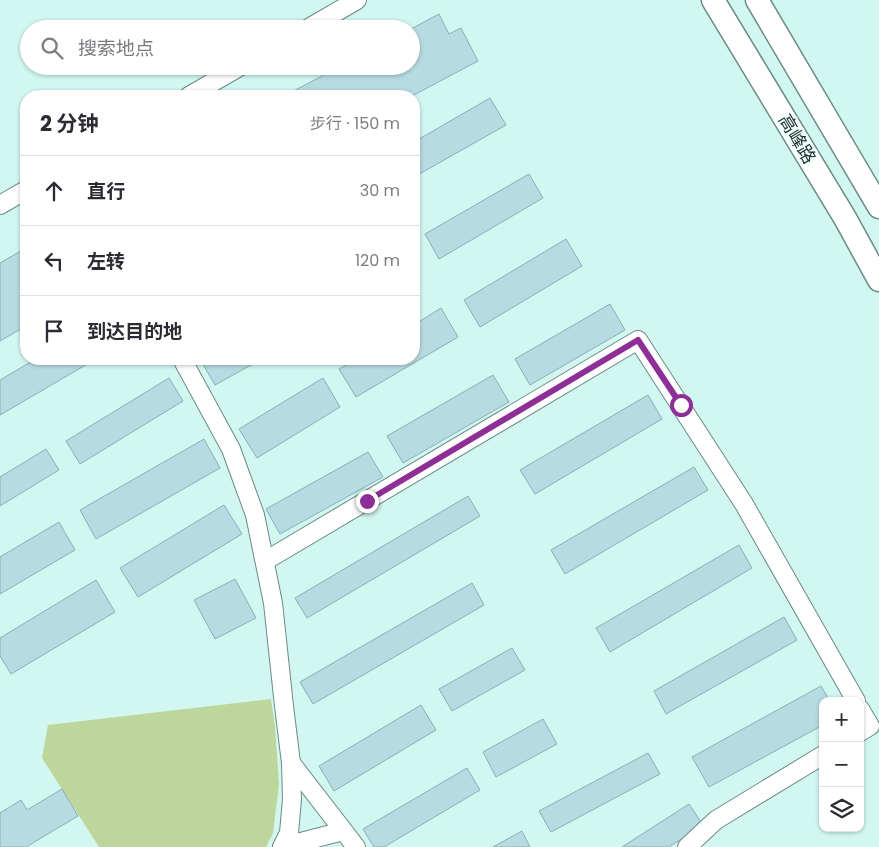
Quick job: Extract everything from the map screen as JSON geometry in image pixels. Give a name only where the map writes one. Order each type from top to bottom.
[{"type":"main road","name":"高峰路","points":[[713,0],[845,218],[879,280]]},
{"type":"main road","name":"高峰路","points":[[757,0],[879,207]]},
{"type":"street","points":[[323,20],[357,0]]},
{"type":"street","points":[[199,90],[225,75]]},
{"type":"street","points":[[1,203],[20,193]]},
{"type":"street","points":[[265,561],[638,340],[744,504],[854,697]]},
{"type":"street","points":[[185,365],[231,449],[255,515],[265,561],[273,603],[291,763],[292,799],[289,834],[282,847]]},
{"type":"street","points":[[864,716],[870,726],[864,730]]},
{"type":"street","points":[[687,847],[716,820],[819,757]]},
{"type":"street","points":[[291,763],[356,847]]},
{"type":"street","points":[[282,847],[343,831]]},
{"type":"green space","points":[[271,699],[279,784],[273,833],[266,847],[99,847],[42,758],[48,725]]},
{"type":"building","points":[[439,14],[449,34],[461,28],[478,61],[420,92],[420,90],[295,90],[324,75],[420,75],[420,24]]},
{"type":"building","points":[[490,98],[506,125],[420,174],[420,139]]},
{"type":"building","points":[[529,174],[543,198],[439,259],[425,234]]},
{"type":"building","points":[[566,239],[582,266],[480,327],[464,300]]},
{"type":"building","points":[[20,251],[20,329],[0,341],[0,263]]},
{"type":"building","points":[[610,304],[625,330],[530,385],[515,359]]},
{"type":"building","points":[[441,308],[458,337],[420,359],[420,321]]},
{"type":"building","points":[[26,365],[86,365],[0,415],[0,380]]},
{"type":"building","points":[[203,365],[251,365],[215,385]]},
{"type":"building","points":[[346,365],[410,365],[356,397],[339,369]]},
{"type":"building","points":[[493,375],[509,402],[403,463],[387,436]]},
{"type":"building","points":[[169,378],[183,401],[80,464],[66,441]]},
{"type":"building","points":[[323,378],[340,407],[257,458],[239,429]]},
{"type":"building","points":[[648,395],[662,419],[535,494],[520,470]]},
{"type":"building","points":[[204,439],[220,468],[96,539],[80,510]]},
{"type":"building","points":[[46,449],[59,470],[0,506],[0,477]]},
{"type":"building","points":[[368,452],[383,477],[280,534],[266,509]]},
{"type":"building","points":[[694,467],[708,490],[565,574],[551,550]]},
{"type":"building","points":[[468,496],[480,516],[307,618],[295,598]]},
{"type":"building","points":[[224,505],[242,534],[138,597],[120,568]]},
{"type":"building","points":[[59,522],[75,550],[0,594],[0,557]]},
{"type":"building","points":[[739,545],[752,568],[610,652],[596,628]]},
{"type":"building","points":[[235,579],[256,618],[215,639],[194,600]]},
{"type":"building","points":[[96,580],[115,612],[11,674],[0,656],[0,638]]},
{"type":"building","points":[[472,583],[484,605],[313,704],[300,682]]},
{"type":"building","points":[[784,617],[797,640],[666,714],[654,691]]},
{"type":"building","points":[[512,648],[525,670],[452,711],[439,689]]},
{"type":"building","points":[[821,686],[828,697],[819,697],[819,727],[709,787],[692,757]]},
{"type":"building","points":[[421,705],[436,730],[334,791],[319,766]]},
{"type":"building","points":[[543,719],[557,744],[496,777],[483,752]]},
{"type":"building","points":[[648,753],[660,774],[551,832],[539,811]]},
{"type":"building","points":[[467,768],[480,790],[384,847],[374,847],[363,829]]},
{"type":"building","points":[[62,789],[78,816],[26,847],[0,847],[0,813],[21,800],[27,810]]},
{"type":"building","points":[[689,804],[703,825],[669,847],[622,847]]},
{"type":"building","points":[[522,831],[530,847],[493,847]]},
{"type":"route","points":[[367,501],[638,340],[681,405]]}]
